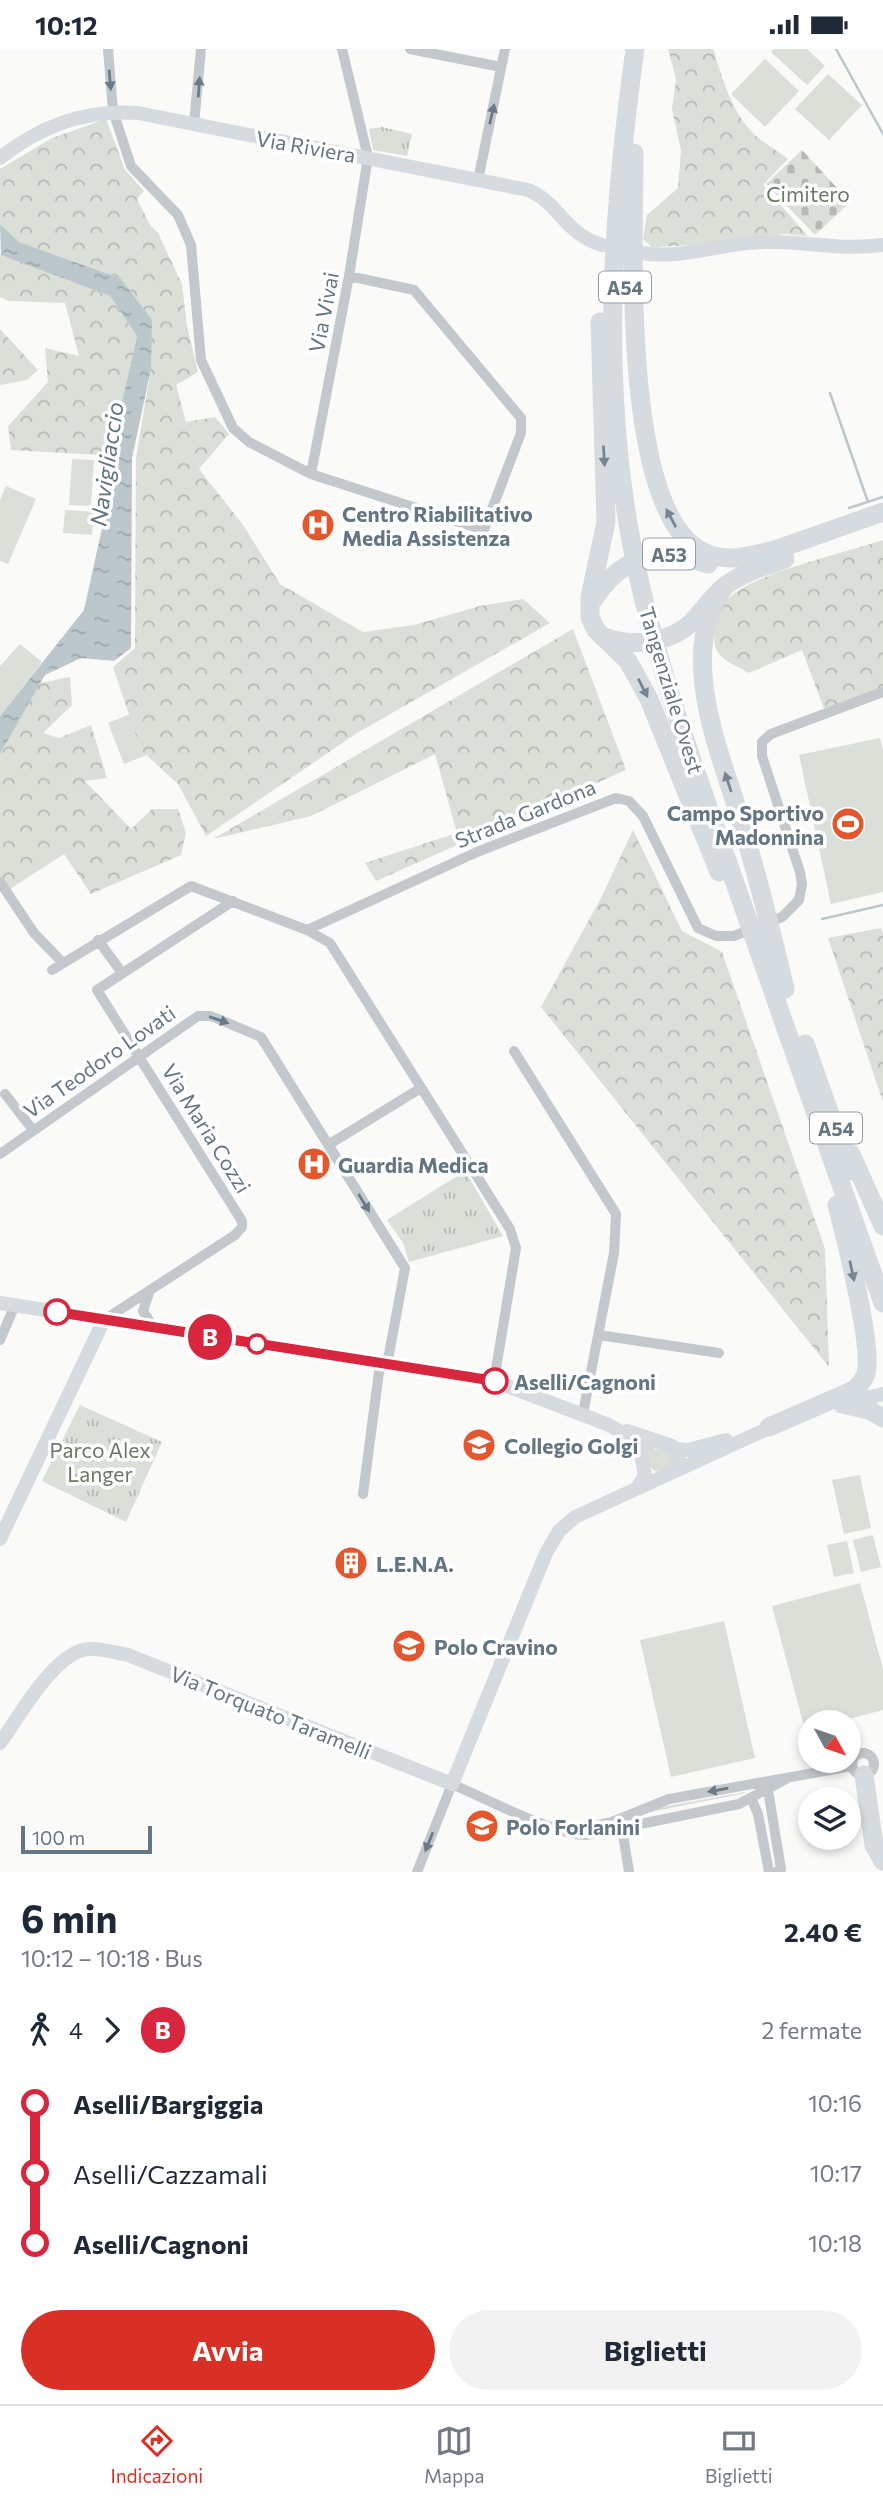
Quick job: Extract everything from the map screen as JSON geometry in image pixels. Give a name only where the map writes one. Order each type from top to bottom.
[{"type":"highway","name":"Tangenziale Ovest","points":[[635,49],[628,148],[625,367],[635,527],[669,674],[778,989],[798,1062],[883,1303]]},
{"type":"highway","name":"Tangenziale Ovest","points":[[628,148],[647,49]]},
{"type":"highway","points":[[628,148],[638,355],[647,435],[661,498],[674,525],[700,550],[731,559],[773,557]]},
{"type":"highway","points":[[628,148],[601,283],[600,373],[606,522],[590,612],[593,626],[628,661],[649,699],[698,824],[778,989]]},
{"type":"highway","name":"A53","points":[[601,635],[636,643],[676,634],[695,619],[726,585],[773,557],[883,512]]},
{"type":"highway","name":"A53","points":[[590,612],[609,578],[627,565],[645,558],[675,554],[726,566],[773,557],[883,525]]},
{"type":"highway","points":[[726,585],[712,606],[705,630],[706,697],[712,732],[742,824],[778,989]]},
{"type":"highway","name":"Tangenziale Ovest","points":[[778,989],[825,1094],[883,1267]]},
{"type":"highway","points":[[765,1429],[854,1390],[864,1381],[867,1370],[851,1267],[798,1062]]},
{"type":"highway","points":[[825,1094],[883,1226]]},
{"type":"highway","points":[[842,1404],[869,1410],[883,1418]]},
{"type":"highway","points":[[868,1766],[879,1853]]},
{"type":"street","points":[[108,49],[113,111],[131,166],[170,205],[184,227],[195,263],[201,361],[233,428],[249,442],[311,474],[484,530],[521,433],[521,418],[414,290],[349,276]]},
{"type":"street","points":[[194,124],[201,49]]},
{"type":"street","points":[[342,49],[368,157]]},
{"type":"street","points":[[410,49],[501,67]]},
{"type":"street","points":[[478,180],[505,49]]},
{"type":"street","name":"Via Riviera","points":[[0,158],[34,135],[66,121],[113,111],[368,157],[541,195],[578,235],[602,245]]},
{"type":"street","name":"Via Vivai","points":[[311,474],[349,276],[368,157]]},
{"type":"street","points":[[641,253],[665,257],[692,255],[737,245],[775,241],[850,249],[883,245]]},
{"type":"street","name":"Strada Gardona","points":[[307,930],[477,852],[616,798],[629,801],[643,816],[695,925],[711,935],[734,936],[782,917],[797,903],[802,884],[762,756],[762,742],[770,734],[883,692]]},
{"type":"street","points":[[0,882],[34,933],[62,962]]},
{"type":"street","points":[[52,970],[191,885],[307,930],[330,943],[510,1229],[516,1248],[492,1380]]},
{"type":"street","points":[[98,940],[122,973],[233,901]]},
{"type":"street","name":"Via Maria Cozzi","points":[[122,973],[97,990],[242,1221],[241,1230],[235,1235],[150,1290]]},
{"type":"street","name":"Via Teodoro Lovati","points":[[0,1154],[202,1015],[261,1037],[328,1145]]},
{"type":"street","points":[[514,1051],[616,1214],[616,1233],[583,1413]]},
{"type":"street","points":[[363,1494],[383,1364],[405,1268],[328,1145],[421,1089]]},
{"type":"street","points":[[5,1094],[33,1130]]},
{"type":"street","points":[[150,1290],[143,1311],[155,1328]]},
{"type":"street","points":[[0,1539],[104,1320],[150,1290]]},
{"type":"street","points":[[0,1340],[8,1304],[492,1380],[583,1413],[635,1440],[653,1475]]},
{"type":"street","points":[[599,1335],[719,1353]]},
{"type":"street","points":[[609,1425],[676,1449],[688,1450],[883,1394]]},
{"type":"street","points":[[417,1872],[552,1540],[575,1517],[634,1491],[653,1475],[675,1471],[765,1429]]},
{"type":"street","points":[[644,1453],[648,1447],[662,1442]]},
{"type":"street","points":[[675,1471],[679,1460],[676,1449]]},
{"type":"street","name":"Via Torquato Taramelli","points":[[0,1743],[43,1683],[68,1656],[89,1649],[128,1655],[577,1835],[622,1829],[739,1804],[767,1785]]},
{"type":"street","points":[[0,1743],[0,1722],[18,1718]]},
{"type":"street","name":"Via Torquato Taramelli","points":[[544,1824],[588,1828],[669,1799],[767,1785],[786,1779],[868,1766]]},
{"type":"street","points":[[767,1785],[781,1869],[776,1872]]},
{"type":"street","points":[[751,1798],[758,1814],[769,1872]]},
{"type":"street","points":[[638,1810],[638,1818],[644,1824]]},
{"type":"street","points":[[622,1829],[629,1872]]},
{"type":"street","points":[[878,1872],[879,1853]]},
{"type":"green space","points":[[668,49],[713,49],[728,93],[745,124],[757,137],[788,159],[763,185],[808,236],[785,234],[652,247],[643,239],[647,215],[678,188],[681,151],[672,109],[676,79]]},
{"type":"green space","points":[[774,49],[807,49],[825,66],[807,85],[771,52]]},
{"type":"green space","points":[[765,59],[799,91],[765,127],[731,94]]},
{"type":"green space","points":[[828,74],[862,105],[829,140],[795,109]]},
{"type":"green space","points":[[106,119],[125,170],[144,191],[137,199],[150,225],[158,233],[182,284],[187,326],[198,372],[176,385],[186,422],[215,417],[229,434],[199,469],[243,525],[280,584],[363,632],[414,625],[480,606],[523,599],[550,623],[357,733],[206,836],[178,784],[141,750],[113,667],[135,648],[136,458],[151,369],[120,278],[19,242],[0,224],[0,169],[52,138]]},
{"type":"green space","points":[[382,127],[412,134],[407,156],[373,150],[369,129]]},
{"type":"green space","name":"Cimitero","points":[[802,150],[850,202],[815,235],[766,184]]},
{"type":"green space","points":[[0,254],[110,296],[137,336],[122,402],[115,404],[103,507],[98,508],[100,455],[11,450],[8,426],[48,382],[45,348],[79,356],[65,303],[9,301],[0,297]]},
{"type":"green space","points":[[0,329],[38,370],[27,380],[0,385]]},
{"type":"green space","points":[[72,459],[94,460],[91,506],[69,505]]},
{"type":"green space","points":[[6,486],[36,499],[8,564],[0,561],[0,500]]},
{"type":"green space","points":[[65,510],[94,512],[92,535],[63,533]]},
{"type":"green space","points":[[883,540],[883,688],[824,709],[802,650],[749,673],[717,652],[714,638],[717,616],[725,602],[740,590],[777,573]]},
{"type":"green space","points":[[573,629],[626,770],[376,881],[365,863],[457,833],[435,754],[311,816],[213,839]]},
{"type":"green space","points":[[20,644],[42,662],[0,716],[0,666]]},
{"type":"green space","points":[[70,677],[72,705],[43,733],[59,738],[91,725],[107,778],[85,781],[131,829],[152,809],[178,809],[186,833],[181,855],[91,894],[64,854],[10,889],[0,879],[0,754],[40,683]]},
{"type":"green space","points":[[133,713],[149,754],[124,764],[108,723]]},
{"type":"green space","name":"Campo Sportivo Madonnina","points":[[880,738],[883,751],[883,892],[831,904],[799,755]]},
{"type":"green space","points":[[633,830],[682,931],[722,952],[825,1249],[829,1367],[541,1007],[601,898]]},
{"type":"green space","points":[[881,928],[883,934],[883,1102],[828,938]]},
{"type":"green space","points":[[465,1171],[503,1236],[409,1262],[403,1243],[387,1220]]},
{"type":"green space","name":"Parco Alex Langer","points":[[80,1405],[162,1442],[126,1522],[42,1481]]},
{"type":"green space","points":[[660,1448],[668,1452],[672,1460],[668,1468],[660,1472],[652,1468],[648,1460],[652,1452]]},
{"type":"green space","points":[[860,1475],[871,1528],[844,1534],[832,1480]]},
{"type":"green space","points":[[873,1535],[881,1567],[861,1572],[853,1540]]},
{"type":"green space","points":[[847,1541],[854,1573],[834,1577],[827,1545]]},
{"type":"green space","points":[[860,1583],[883,1669],[883,1710],[861,1716],[861,1710],[800,1710],[772,1606]]},
{"type":"green space","points":[[724,1621],[755,1758],[671,1777],[640,1640]]},
{"type":"green space","points":[[745,1792],[651,1812],[650,1809]]},
{"type":"water","points":[[0,224],[19,242],[120,278],[152,320],[151,369],[132,458],[131,648],[114,661],[81,658],[45,675],[0,754],[0,716],[84,610],[110,492],[122,402],[137,336],[110,296],[1,255]]},
{"type":"waterway","points":[[836,49],[883,134]]},
{"type":"waterway","points":[[830,393],[868,502]]},
{"type":"waterway","points":[[849,508],[883,497]]},
{"type":"waterway","points":[[822,919],[883,905]]},
{"type":"bus line","name":"B","points":[[57,1312],[495,1381]]},
{"type":"place","name":"Centro Riabilitativo Media Assistenza","points":[[318,525]]},
{"type":"place","name":"Campo Sportivo Madonnina","points":[[848,824]]},
{"type":"place","name":"Guardia Medica","points":[[314,1164]]},
{"type":"place","name":"Aselli/Cagnoni","points":[[495,1381]]},
{"type":"place","name":"Collegio Golgi","points":[[479,1445]]},
{"type":"place","name":"L.E.N.A.","points":[[351,1563]]},
{"type":"place","name":"Polo Cravino","points":[[409,1646]]},
{"type":"place","name":"Polo Forlanini","points":[[482,1826]]},
{"type":"water label","name":"Navigliaccio","points":[[106,464]]}]
